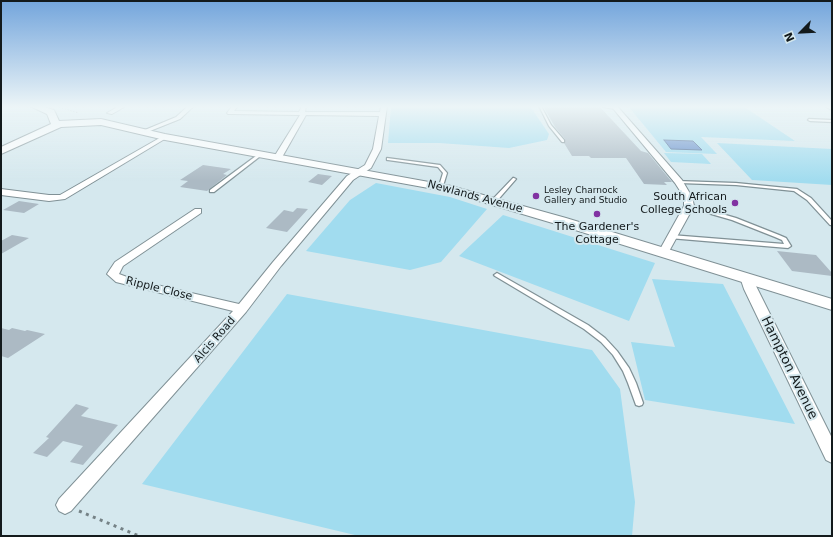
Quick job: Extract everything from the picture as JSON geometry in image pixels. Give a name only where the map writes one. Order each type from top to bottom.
[{"type":"main road","points":[[3,152],[44,131]]},
{"type":"main road","points":[[3,152],[67,131]]},
{"type":"main road","name":"Newlands Avenue","points":[[138,131],[441,186],[832,305]]},
{"type":"street","points":[[278,156],[295,131]]},
{"type":"street","name":"Alcis Road","points":[[65,505],[242,309],[277,264],[350,178],[368,166],[375,154],[380,131]]},
{"type":"street","points":[[636,131],[679,182],[688,197],[689,206],[663,253]]},
{"type":"street","points":[[1,192],[49,198],[62,197],[165,137]]},
{"type":"street","name":"Ripple Close","points":[[198,211],[126,260],[114,270],[115,277],[135,284],[242,309]]},
{"type":"street","name":"Hampton Avenue","points":[[747,280],[750,289],[832,455]]},
{"type":"lane","points":[[556,131],[563,141]]},
{"type":"lane","points":[[212,191],[261,154]]},
{"type":"lane","points":[[388,159],[439,166],[445,173],[441,186]]},
{"type":"lane","points":[[494,201],[514,179]]},
{"type":"lane","points":[[679,182],[736,184],[795,190],[804,195],[832,224]]},
{"type":"lane","points":[[671,237],[788,246],[784,239],[777,236],[734,219],[689,206]]},
{"type":"lane","points":[[497,275],[579,323],[603,340],[615,353],[626,370],[639,403]]},
{"type":"path","points":[[65,505],[139,536]]},
{"type":"shaded area","points":[[389,131],[547,131],[549,134],[547,140],[509,148],[439,143],[388,143]]},
{"type":"shaded area","points":[[649,131],[780,131],[795,141],[701,137],[717,154],[666,152]]},
{"type":"shaded area","points":[[717,143],[832,149],[832,185],[752,180]]},
{"type":"shaded area","points":[[664,153],[702,154],[711,164],[671,162]]},
{"type":"shaded area","points":[[376,183],[450,197],[487,209],[441,262],[410,270],[306,251],[350,200]]},
{"type":"shaded area","points":[[503,215],[655,263],[629,321],[459,256]]},
{"type":"shaded area","points":[[652,279],[723,284],[795,424],[645,400],[631,342],[675,347]]},
{"type":"shaded area","points":[[287,294],[592,350],[620,389],[635,502],[632,536],[359,536],[142,484]]},
{"type":"water","points":[[664,140],[693,141],[702,150],[671,149]]},
{"type":"building","points":[[558,131],[622,131],[641,151],[648,153],[672,182],[664,182],[667,185],[644,184],[626,158],[591,158],[589,156],[572,156],[564,143],[565,139]]},
{"type":"building","points":[[203,165],[231,169],[223,174],[227,175],[207,191],[180,187],[188,181],[180,180]]},
{"type":"building","points":[[318,174],[332,176],[322,185],[308,182]]},
{"type":"building","points":[[19,201],[39,204],[24,213],[3,210]]},
{"type":"building","points":[[297,208],[308,209],[287,232],[266,228],[284,210],[293,212]]},
{"type":"building","points":[[12,235],[29,238],[1,254],[1,241]]},
{"type":"building","points":[[777,251],[816,255],[832,273],[832,276],[792,271]]},
{"type":"building","points":[[1,328],[9,330],[12,328],[25,331],[27,330],[45,334],[8,358],[1,356]]},
{"type":"building","points":[[76,404],[89,408],[81,416],[118,425],[83,465],[70,462],[83,446],[63,441],[47,457],[33,453],[49,438],[46,437]]},
{"type":"place","name":"Lesley Charnock Gallery and Studio","points":[[536,196]]},
{"type":"place","name":"South African College Schools","points":[[735,203]]},
{"type":"place","name":"The Gardener's Cottage","points":[[597,214]]}]
